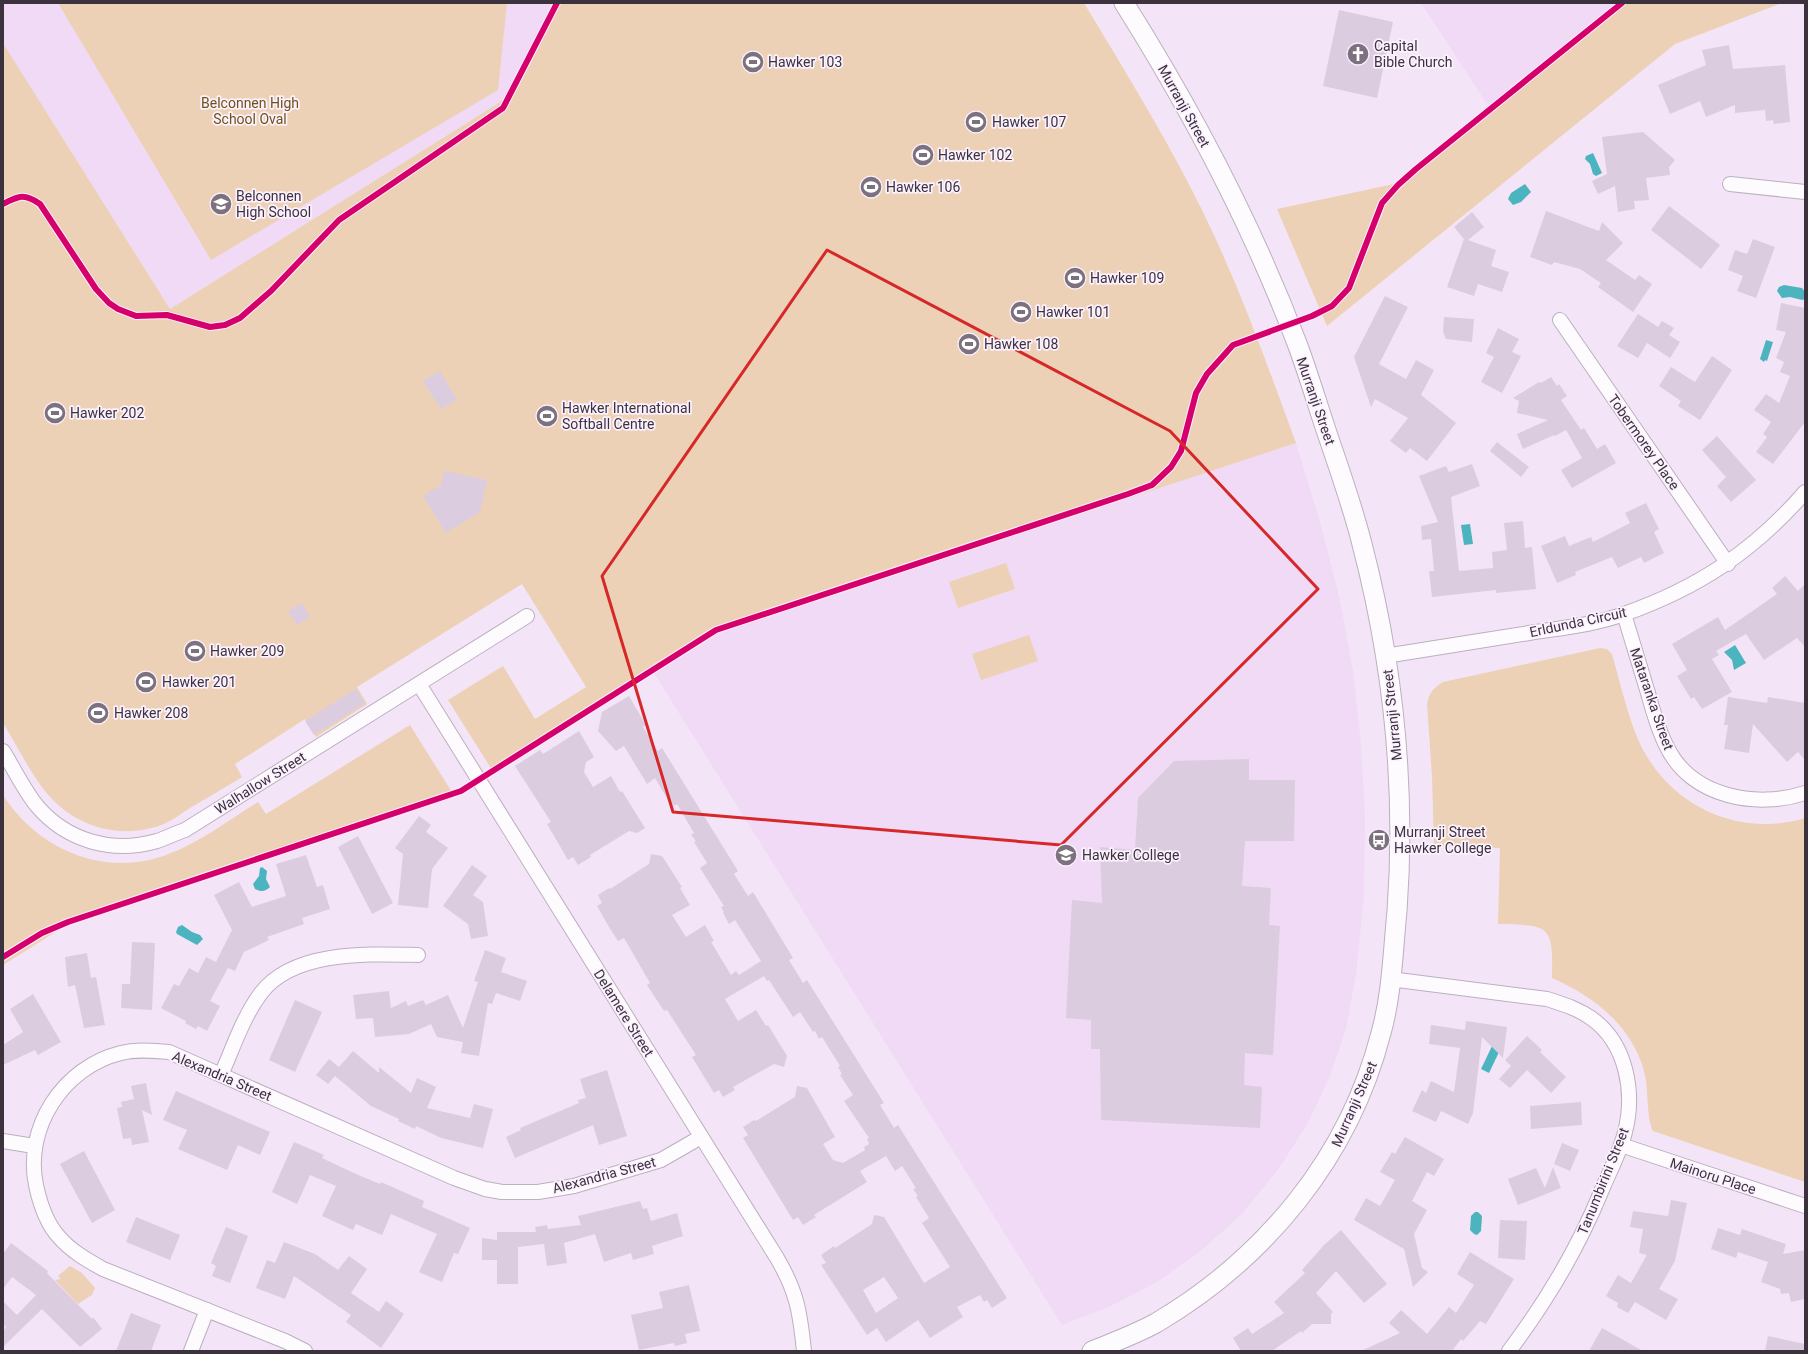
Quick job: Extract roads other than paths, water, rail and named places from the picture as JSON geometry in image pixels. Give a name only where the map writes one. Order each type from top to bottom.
[{"type":"street","name":"Murranji Street","points":[[1092,1351],[1130,1336],[1155,1323],[1202,1294],[1224,1277],[1265,1239],[1301,1198],[1344,1132],[1367,1080],[1382,1030],[1390,979],[1398,886],[1400,837],[1396,744],[1386,656],[1362,544],[1345,485],[1298,346],[1234,201],[1208,147],[1149,42],[1124,3]]},
{"type":"street","points":[[1730,184],[1805,192]]},
{"type":"street","name":"Tobermorey Place","points":[[1560,320],[1728,564]]},
{"type":"street","name":"Erldunda Circuit","points":[[1386,656],[1570,626],[1624,614],[1690,586],[1728,564],[1783,517],[1805,492]]},
{"type":"street","name":"Mataranka Street","points":[[1624,614],[1655,715],[1667,748],[1674,760],[1706,786],[1732,797],[1761,800],[1792,797],[1805,793]]},
{"type":"street","name":"Walhallow Street","points":[[3,751],[36,804],[53,823],[75,836],[88,841],[115,846],[143,844],[157,841],[185,830],[527,616]]},
{"type":"street","name":"Delamere Street","points":[[419,684],[790,1280],[795,1294],[801,1324],[804,1351]]},
{"type":"street","points":[[221,1075],[249,1013],[261,993],[278,977],[299,966],[351,954],[418,954]]},
{"type":"street","name":"Tanumbirini Street","points":[[1390,979],[1546,999],[1571,1006],[1592,1018],[1609,1035],[1621,1056],[1628,1080],[1630,1106],[1621,1145],[1574,1250],[1551,1290],[1509,1351]]},
{"type":"street","name":"Alexandria Street","points":[[305,1351],[285,1341],[103,1269],[79,1256],[59,1238],[40,1202],[34,1175],[34,1146],[47,1109],[73,1078],[96,1063],[120,1053],[145,1050],[169,1052],[454,1178],[485,1189],[502,1192],[538,1192],[574,1186],[661,1160],[702,1137]]},
{"type":"street","points":[[3,1141],[34,1146]]},
{"type":"street","name":"Mainoru Place","points":[[1621,1145],[1805,1206]]},
{"type":"street","points":[[191,1351],[207,1310]]},
{"type":"water","points":[[1593,153],[1602,173],[1596,176],[1593,174],[1590,164],[1585,159],[1586,156]]},
{"type":"water","points":[[1525,184],[1531,192],[1521,202],[1513,205],[1508,199],[1511,193]]},
{"type":"water","points":[[1784,285],[1802,288],[1805,292],[1805,299],[1802,300],[1790,297],[1782,298],[1777,291],[1779,287]]},
{"type":"water","points":[[1766,340],[1773,342],[1767,361],[1765,360],[1764,362],[1760,359]]},
{"type":"water","points":[[1470,524],[1473,544],[1464,545],[1461,525]]},
{"type":"water","points":[[1735,645],[1746,663],[1734,670],[1732,660],[1724,652]]},
{"type":"water","points":[[262,867],[267,871],[266,879],[270,887],[265,891],[255,889],[253,884],[259,876],[260,868]]},
{"type":"water","points":[[182,925],[192,932],[200,935],[203,939],[197,945],[177,934],[176,932],[178,927]]},
{"type":"water","points":[[1492,1046],[1500,1050],[1489,1073],[1481,1069]]},
{"type":"water","points":[[1475,1212],[1478,1212],[1482,1216],[1481,1231],[1477,1235],[1470,1230],[1471,1216]]},
{"type":"place","name":"Capital Bible Church","points":[[1358,54]]},
{"type":"place","name":"Hawker 103","points":[[753,62]]},
{"type":"place","name":"Hawker 107","points":[[976,122]]},
{"type":"place","name":"Hawker 102","points":[[923,155]]},
{"type":"place","name":"Hawker 106","points":[[871,187]]},
{"type":"place","name":"Belconnen High School","points":[[221,204]]},
{"type":"place","name":"Hawker 109","points":[[1075,278]]},
{"type":"place","name":"Hawker 101","points":[[1021,312]]},
{"type":"place","name":"Hawker 108","points":[[969,344]]},
{"type":"place","name":"Hawker 202","points":[[55,413]]},
{"type":"place","name":"Hawker International Softball Centre","points":[[547,416]]},
{"type":"place","name":"Hawker 209","points":[[195,651]]},
{"type":"place","name":"Hawker 201","points":[[146,682]]},
{"type":"place","name":"Hawker 208","points":[[98,713]]},
{"type":"place","name":"Murranji Street Hawker College","points":[[1379,840]]},
{"type":"place","name":"Hawker College","points":[[1066,855]]},
{"type":"park label","name":"Belconnen High School Oval","points":[[250,112]]}]
